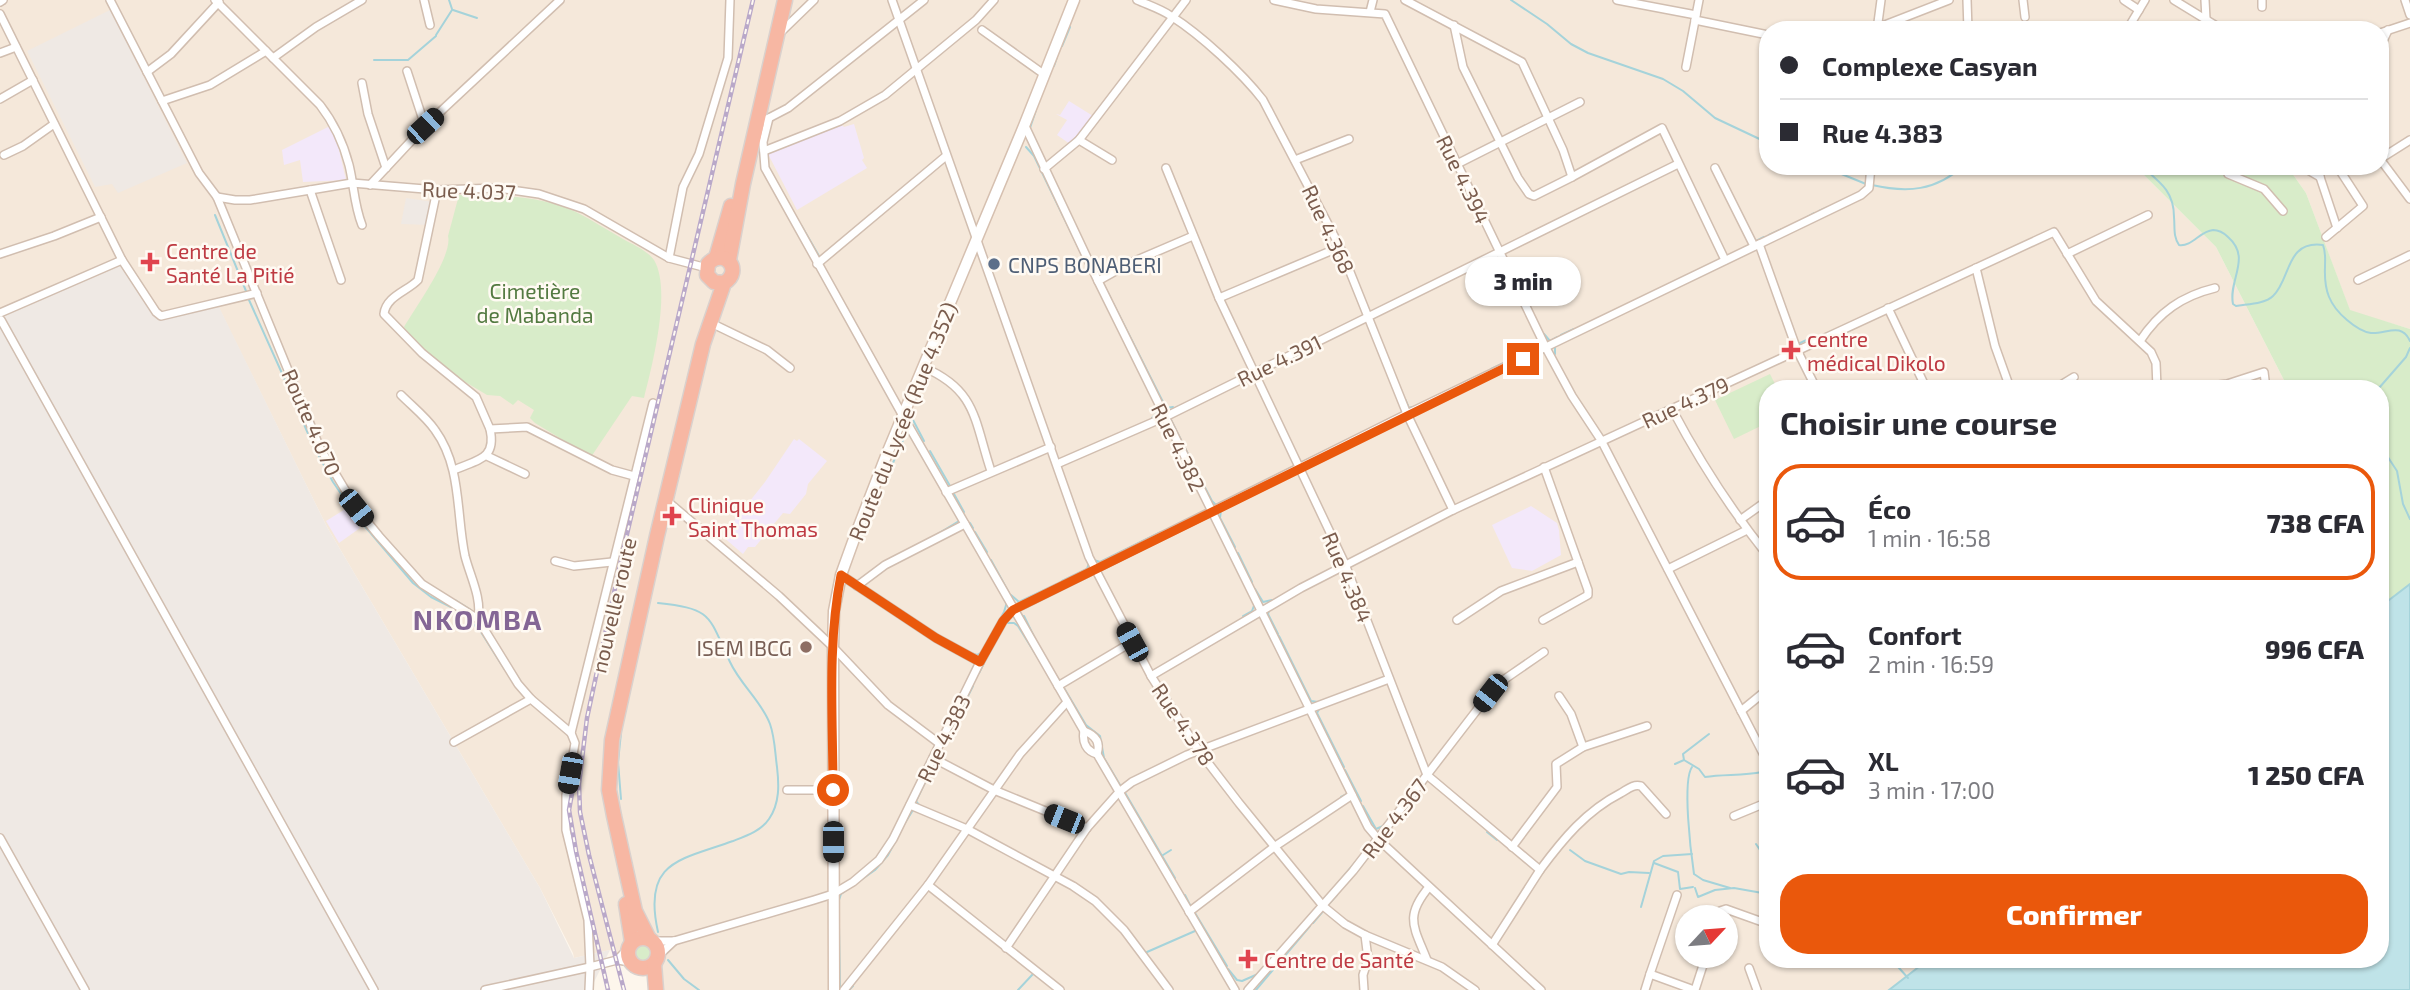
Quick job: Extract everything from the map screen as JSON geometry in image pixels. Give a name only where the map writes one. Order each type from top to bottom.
[{"type":"highway","name":"nouvelle route","points":[[653,536],[666,499],[710,322],[718,270],[777,0]]},
{"type":"highway","name":"nouvelle route","points":[[638,957],[603,802],[604,753],[708,303],[763,120],[785,0]]},
{"type":"highway","name":"nouvelle route","points":[[621,677],[612,740],[609,790],[635,911],[651,940]]},
{"type":"highway","points":[[648,990],[638,957],[638,938],[651,940]]},
{"type":"highway","points":[[638,957],[656,990]]},
{"type":"main road","name":"Route du Lycée (Rue 4.352)","points":[[834,990],[833,647],[834,611],[842,568],[856,526],[880,482],[903,416],[1074,0]]},
{"type":"street","name":"Route 4.070","points":[[110,0],[199,173],[216,197],[320,448],[356,508],[422,584],[478,619],[518,684],[531,699],[571,733]]},
{"type":"street","points":[[273,58],[316,27],[362,0]]},
{"type":"street","points":[[424,0],[429,25]]},
{"type":"street","points":[[546,0],[550,9]]},
{"type":"street","points":[[370,185],[425,126],[561,0]]},
{"type":"street","points":[[669,258],[683,187],[699,154],[728,58],[730,0]]},
{"type":"street","points":[[778,34],[814,0]]},
{"type":"street","name":"Rue 4.378","points":[[892,0],[1094,571],[1151,676],[1199,751],[1323,906],[1345,924],[1442,967],[1475,990]]},
{"type":"street","points":[[924,0],[788,108],[763,120],[765,168],[946,492],[1084,731],[1087,748],[1097,754],[1235,990]]},
{"type":"street","points":[[764,151],[855,114],[885,95],[976,20],[994,0]]},
{"type":"street","name":"Rue 4.368","points":[[1137,0],[1174,18],[1247,79],[1263,100],[1340,247],[1407,414],[1454,510]]},
{"type":"street","points":[[1044,169],[1079,140],[1186,0]]},
{"type":"street","points":[[1274,0],[1316,9],[1370,12],[1373,0]]},
{"type":"street","points":[[1405,0],[1522,62],[1572,177]]},
{"type":"street","points":[[1617,0],[1759,33]]},
{"type":"street","points":[[1686,67],[1699,0]]},
{"type":"street","points":[[1878,21],[1881,0]]},
{"type":"street","points":[[1897,21],[1949,0]]},
{"type":"street","points":[[1967,0],[1968,21]]},
{"type":"street","points":[[2023,0],[2025,17]]},
{"type":"street","points":[[2124,0],[2139,10]]},
{"type":"street","points":[[2132,21],[2145,0]]},
{"type":"street","points":[[2174,0],[2209,21]]},
{"type":"street","points":[[2205,0],[2206,19]]},
{"type":"street","points":[[2405,0],[2410,15]]},
{"type":"street","points":[[147,72],[177,47],[218,1],[331,119],[340,138],[362,225]]},
{"type":"street","name":"Rue 4.394","points":[[1370,12],[1385,14],[1546,348],[1572,396],[1601,440],[1759,746]]},
{"type":"street","points":[[0,15],[122,260],[156,312],[161,316],[257,293]]},
{"type":"street","points":[[2389,29],[2410,23]]},
{"type":"street","points":[[1454,25],[1462,67],[1518,178],[1532,196],[1662,128],[1724,260]]},
{"type":"street","points":[[982,30],[1045,75]]},
{"type":"street","points":[[0,53],[16,47]]},
{"type":"street","points":[[162,101],[210,85],[266,51]]},
{"type":"street","points":[[407,71],[425,126]]},
{"type":"street","points":[[0,99],[33,80]]},
{"type":"street","points":[[362,83],[368,114],[386,168]]},
{"type":"street","points":[[1457,164],[1580,102]]},
{"type":"street","points":[[4,155],[23,146],[54,124]]},
{"type":"street","name":"Rue 4.382","points":[[1024,126],[1368,827],[1541,990]]},
{"type":"street","points":[[1295,160],[1349,139]]},
{"type":"street","points":[[1079,140],[1112,160]]},
{"type":"street","points":[[2389,153],[2410,140]]},
{"type":"street","points":[[817,264],[946,156]]},
{"type":"street","name":"Rue 4.391","points":[[1058,464],[1165,417],[1678,164]]},
{"type":"street","name":"Rue 4.384","points":[[1166,168],[1219,298],[1345,564],[1427,775],[1539,870]]},
{"type":"street","points":[[1715,168],[1756,245],[1797,350],[1812,380]]},
{"type":"street","points":[[2389,171],[2410,199]]},
{"type":"street","name":"Rue 4.383","points":[[674,941],[833,894],[880,860],[893,839],[980,662],[1003,621],[1013,610],[1407,414],[1861,195],[1869,188],[1871,175]]},
{"type":"street","points":[[2230,175],[2268,192],[2283,211]]},
{"type":"street","points":[[2317,175],[2320,177],[2337,228]]},
{"type":"street","points":[[2326,237],[2364,204],[2343,175]]},
{"type":"street","name":"Rue 4.037","points":[[216,197],[250,200],[352,183],[437,190],[498,188],[539,194],[584,209],[669,258],[718,270]]},
{"type":"street","points":[[310,190],[341,280]]},
{"type":"street","points":[[437,190],[418,280],[398,293],[383,311],[422,353],[476,397],[490,429],[492,446],[487,456],[454,470]]},
{"type":"street","points":[[2067,254],[2148,215]]},
{"type":"street","points":[[0,254],[101,217]]},
{"type":"street","name":"Rue 4.379","points":[[1151,676],[1261,610],[1345,564],[1454,510],[2054,232],[2096,301],[2151,352],[2156,363],[2157,380]]},
{"type":"street","points":[[1098,281],[1130,263],[1193,236]]},
{"type":"street","points":[[1219,298],[1340,247]]},
{"type":"street","points":[[2358,280],[2410,255]]},
{"type":"street","points":[[122,260],[1,317],[374,990]]},
{"type":"street","points":[[1976,268],[1995,346],[2007,380]]},
{"type":"street","points":[[2140,341],[2155,320],[2177,303],[2194,293],[2215,288]]},
{"type":"street","points":[[1888,308],[1922,380]]},
{"type":"street","points":[[710,322],[767,350],[790,368]]},
{"type":"street","points":[[923,367],[947,378],[966,397],[991,471]]},
{"type":"street","points":[[2239,380],[2264,372],[2265,380]]},
{"type":"street","points":[[2069,380],[2074,377]]},
{"type":"street","points":[[401,395],[436,431],[454,470],[463,542],[480,605],[478,619]]},
{"type":"street","points":[[589,990],[588,920],[566,830],[566,795],[575,743],[571,733],[653,403]]},
{"type":"street","points":[[1672,408],[1690,443],[1759,545]]},
{"type":"street","points":[[490,429],[527,427],[612,470],[634,476]]},
{"type":"street","points":[[946,492],[1051,447]]},
{"type":"street","points":[[487,456],[525,474]]},
{"type":"street","points":[[1543,620],[1588,595],[1544,467]]},
{"type":"street","points":[[666,499],[779,596],[833,647],[888,705],[940,744]]},
{"type":"street","points":[[1740,520],[1759,506]]},
{"type":"street","points":[[857,586],[885,565],[965,524]]},
{"type":"street","points":[[1668,569],[1747,530]]},
{"type":"street","points":[[555,561],[574,566],[612,562]]},
{"type":"street","points":[[1457,620],[1501,592],[1578,562]]},
{"type":"street","points":[[842,568],[857,586],[936,638],[980,662]]},
{"type":"street","points":[[1058,686],[1132,642]]},
{"type":"street","name":"Rue 4.367","points":[[1248,990],[1379,840],[1490,693],[1502,681],[1544,652]]},
{"type":"street","points":[[1006,948],[1087,828],[1119,792],[1132,782],[1199,751],[1390,679]]},
{"type":"street","points":[[1559,696],[1577,727],[1583,747]]},
{"type":"street","points":[[1741,711],[1759,696]]},
{"type":"street","points":[[454,742],[531,699]]},
{"type":"street","points":[[844,990],[928,885],[1044,724],[1067,702]]},
{"type":"street","points":[[1512,847],[1557,787],[1556,764],[1583,747],[1647,726]]},
{"type":"street","points":[[1084,731],[1098,742],[1097,754]]},
{"type":"street","points":[[933,758],[994,790],[1087,828]]},
{"type":"street","points":[[1492,945],[1539,870],[1582,818],[1635,785],[1641,786],[1666,814]]},
{"type":"street","points":[[787,790],[833,790]]},
{"type":"street","points":[[1189,912],[1275,847],[1352,795]]},
{"type":"street","points":[[910,805],[967,829],[1055,875],[1095,901],[1124,930],[1169,990]]},
{"type":"street","points":[[1734,816],[1759,806]]},
{"type":"street","points":[[0,838],[85,990]]},
{"type":"street","points":[[928,885],[1060,990]]},
{"type":"street","points":[[1427,960],[1413,916],[1415,906],[1429,887]]},
{"type":"street","points":[[1645,990],[1677,895]]},
{"type":"street","points":[[1738,913],[1759,921]]},
{"type":"street","points":[[1364,990],[1363,977],[1368,959],[1365,935]]},
{"type":"street","points":[[651,940],[674,941]]},
{"type":"street","points":[[485,990],[638,957],[674,941]]},
{"type":"street","points":[[1650,974],[1695,990],[1702,968]]},
{"type":"street","points":[[1749,968],[1757,990]]},
{"type":"shaded area","points":[[0,0],[2410,0],[2410,329],[2350,311],[2306,193],[2293,175],[2389,175],[2389,21],[1759,21],[1759,175],[2144,175],[2216,247],[2284,380],[1759,380],[1759,968],[1917,968],[1889,990],[658,990],[653,971],[610,950],[574,958],[540,888],[327,527],[219,308],[159,317],[0,318]]},
{"type":"shaded area","points":[[110,10],[187,163],[118,193],[112,184],[95,187],[27,51]]},
{"type":"shaded area","points":[[1069,101],[1093,116],[1070,144],[1057,135],[1067,120],[1056,114],[1060,115]]},
{"type":"shaded area","points":[[841,124],[844,127],[854,124],[864,158],[862,160],[867,168],[797,210],[767,152]]},
{"type":"shaded area","points":[[330,126],[337,141],[346,180],[303,182],[300,160],[284,165],[282,150]]},
{"type":"shaded area","points":[[406,198],[434,202],[430,225],[401,224]]},
{"type":"shaded area","points":[[122,265],[159,317],[219,307],[327,527],[540,888],[574,958],[610,950],[590,990],[0,990],[0,318]]},
{"type":"shaded area","points":[[794,439],[799,439],[827,461],[808,484],[806,494],[790,514],[783,513],[755,547],[748,547],[743,554],[722,536],[765,482]]},
{"type":"shaded area","points":[[1531,506],[1557,523],[1561,555],[1532,571],[1512,568],[1492,525]]},
{"type":"shaded area","points":[[347,508],[360,528],[339,543],[326,521]]},
{"type":"green space","points":[[2144,175],[2293,175],[2306,193],[2350,310],[2410,329],[2410,584],[2389,600],[2389,380],[2284,380],[2216,247]]},
{"type":"green space","name":"Cimetière de Mabanda","points":[[459,195],[519,197],[562,206],[640,248],[654,260],[659,273],[661,308],[644,398],[632,396],[591,457],[535,423],[530,418],[534,410],[518,400],[513,405],[500,396],[487,395],[462,380],[419,347],[404,327],[445,256]]},
{"type":"green space","points":[[1770,374],[1773,380],[1759,380],[1759,427],[1734,439],[1715,400]]},
{"type":"green space","points":[[643,941],[652,944],[655,953],[652,962],[643,965],[634,962],[631,953],[634,944]]},
{"type":"water","points":[[2410,584],[2410,990],[1889,990],[1917,968],[2389,968],[2389,600]]},
{"type":"waterway","points":[[449,0],[452,9]]},
{"type":"waterway","points":[[1511,0],[1571,44],[1588,53],[1663,79],[1683,91],[1715,118],[1759,139]]},
{"type":"waterway","points":[[436,35],[452,10]]},
{"type":"waterway","points":[[453,10],[477,18]]},
{"type":"waterway","points":[[1062,46],[1070,27]]},
{"type":"waterway","points":[[374,60],[408,60],[436,36]]},
{"type":"waterway","points":[[1054,66],[1057,57]]},
{"type":"waterway","points":[[1030,128],[1036,110]]},
{"type":"waterway","points":[[1026,147],[1034,156],[1082,255]]},
{"type":"waterway","points":[[1844,175],[1866,184]]},
{"type":"waterway","points":[[1872,185],[1897,189],[1921,188],[1951,175]]},
{"type":"waterway","points":[[2152,175],[2172,200],[2175,235],[2179,245],[2188,244],[2213,230],[2225,234],[2235,245],[2239,261],[2232,295],[2233,304],[2236,306],[2270,299],[2279,289],[2295,255],[2311,245],[2323,245],[2327,290],[2332,303],[2341,314],[2364,331],[2377,333],[2398,330],[2410,341]]},
{"type":"waterway","points":[[1819,211],[1828,207]]},
{"type":"waterway","points":[[1807,217],[1814,213]]},
{"type":"waterway","points":[[215,215],[246,291]]},
{"type":"waterway","points":[[801,225],[819,256]]},
{"type":"waterway","points":[[1769,235],[1782,229]]},
{"type":"waterway","points":[[1756,241],[1764,237]]},
{"type":"waterway","points":[[1093,262],[1100,276]]},
{"type":"waterway","points":[[1102,281],[1111,299]]},
{"type":"waterway","points":[[249,300],[285,380]]},
{"type":"waterway","points":[[1113,303],[1166,408],[1173,407]]},
{"type":"waterway","points":[[1561,335],[1574,329]]},
{"type":"waterway","points":[[1544,334],[1550,341],[1557,337]]},
{"type":"waterway","points":[[1798,344],[1813,337]]},
{"type":"waterway","points":[[1510,360],[1539,346]]},
{"type":"waterway","points":[[1555,348],[1555,354]]},
{"type":"waterway","points":[[2386,380],[2406,357],[2410,348]]},
{"type":"waterway","points":[[1491,369],[1508,361]]},
{"type":"waterway","points":[[1467,381],[1486,372]]},
{"type":"waterway","points":[[286,383],[313,445],[333,482],[357,517],[413,583],[431,597],[459,611]]},
{"type":"waterway","points":[[1405,399],[1409,408],[1412,407]]},
{"type":"waterway","points":[[1152,418],[1159,411]]},
{"type":"waterway","points":[[1170,418],[1198,474]]},
{"type":"waterway","points":[[913,420],[924,441]]},
{"type":"waterway","points":[[885,481],[907,431]]},
{"type":"waterway","points":[[930,451],[950,486]]},
{"type":"waterway","points":[[2389,459],[2397,471],[2403,504],[2410,519]]},
{"type":"waterway","points":[[1200,478],[1216,505],[1229,499]]},
{"type":"waterway","points":[[954,494],[964,512]]},
{"type":"waterway","points":[[1221,510],[1220,518],[1235,547]]},
{"type":"waterway","points":[[1162,532],[1193,517]]},
{"type":"waterway","points":[[936,535],[959,521]]},
{"type":"waterway","points":[[970,523],[973,528]]},
{"type":"waterway","points":[[975,532],[987,552]]},
{"type":"waterway","points":[[1094,560],[1100,562],[1161,532]]},
{"type":"waterway","points":[[1238,553],[1252,582]]},
{"type":"waterway","points":[[991,560],[1009,593]]},
{"type":"waterway","points":[[1062,581],[1087,569],[1089,563]]},
{"type":"waterway","points":[[1011,595],[1019,602],[1057,584]]},
{"type":"waterway","points":[[1255,589],[1263,602],[1272,600]]},
{"type":"waterway","points":[[455,600],[471,610]]},
{"type":"waterway","points":[[985,646],[1007,602]]},
{"type":"waterway","points":[[658,603],[689,608],[699,612],[712,624],[734,670],[762,708],[770,724],[775,746],[778,787],[773,813],[762,827],[743,837],[682,859],[661,877],[654,908],[658,932]]},
{"type":"waterway","points":[[1243,616],[1252,611],[1255,603]]},
{"type":"waterway","points":[[1269,611],[1278,634]]},
{"type":"waterway","points":[[464,614],[479,630]]},
{"type":"waterway","points":[[1024,616],[1039,647]]},
{"type":"waterway","points":[[1006,623],[1018,626],[1043,666]]},
{"type":"waterway","points":[[481,632],[505,670]]},
{"type":"waterway","points":[[1279,636],[1311,701],[1318,702]]},
{"type":"waterway","points":[[979,673],[991,649]]},
{"type":"waterway","points":[[971,653],[977,655],[982,652]]},
{"type":"waterway","points":[[1049,664],[1061,683]]},
{"type":"waterway","points":[[516,674],[521,682]]},
{"type":"waterway","points":[[1499,679],[1507,674]]},
{"type":"waterway","points":[[947,762],[939,753],[973,686]]},
{"type":"waterway","points":[[1064,688],[1086,725],[1100,736],[1104,758],[1120,785]]},
{"type":"waterway","points":[[1319,709],[1317,713],[1344,767]]},
{"type":"waterway","points":[[621,733],[618,762],[621,799]]},
{"type":"waterway","points":[[1675,764],[1684,760],[1683,754],[1709,734]]},
{"type":"waterway","points":[[1684,760],[1699,769],[1705,777],[1759,772]]},
{"type":"waterway","points":[[920,806],[916,801],[933,766],[938,764]]},
{"type":"waterway","points":[[1692,767],[1687,802],[1694,874],[1703,880],[1730,888]]},
{"type":"waterway","points":[[1345,770],[1361,801]]},
{"type":"waterway","points":[[1124,791],[1175,878]]},
{"type":"waterway","points":[[1341,797],[1349,793]]},
{"type":"waterway","points":[[1363,806],[1376,829],[1383,826]]},
{"type":"waterway","points":[[903,826],[913,810]]},
{"type":"waterway","points":[[1487,832],[1497,840]]},
{"type":"waterway","points":[[839,900],[841,894],[875,870],[888,855],[897,838]]},
{"type":"waterway","points":[[1756,844],[1759,848]]},
{"type":"waterway","points":[[1367,859],[1381,846]]},
{"type":"waterway","points":[[1163,855],[1171,850]]},
{"type":"waterway","points":[[1570,850],[1585,861],[1621,874],[1649,873]]},
{"type":"waterway","points":[[1641,907],[1654,861],[1663,856],[1692,854]]},
{"type":"waterway","points":[[1332,890],[1358,859]]},
{"type":"waterway","points":[[1654,863],[1678,872],[1680,889],[1693,887]]},
{"type":"waterway","points":[[1695,888],[1698,897],[1715,890],[1734,888],[1759,892]]},
{"type":"waterway","points":[[1185,895],[1191,907]]},
{"type":"waterway","points":[[1327,906],[1337,895]]},
{"type":"waterway","points":[[1313,923],[1324,910]]},
{"type":"waterway","points":[[1195,913],[1227,966]]},
{"type":"waterway","points":[[1256,990],[1310,926]]},
{"type":"waterway","points":[[839,927],[840,990]]},
{"type":"waterway","points":[[1147,952],[1195,931]]},
{"type":"waterway","points":[[668,960],[684,979],[699,990]]},
{"type":"waterway","points":[[1899,968],[1908,978]]},
{"type":"waterway","points":[[1228,969],[1237,980],[1242,981],[1258,974]]},
{"type":"waterway","points":[[1018,990],[1033,974]]},
{"type":"waterway","points":[[849,990],[853,986]]},
{"type":"railway","points":[[624,990],[580,812],[579,784],[587,718],[623,551],[753,0]]},
{"type":"railway","points":[[573,788],[569,810],[576,851],[608,990]]},
{"type":"place","name":"Centre de Santé La Pitié","points":[[150,262]]},
{"type":"place","name":"CNPS BONABERI","points":[[994,264]]},
{"type":"place","name":"centre médical Dikolo","points":[[1791,350]]},
{"type":"place","name":"Clinique Saint Thomas","points":[[672,516]]},
{"type":"place","name":"ISEM IBCG","points":[[806,647]]},
{"type":"place","name":"Centre de Santé","points":[[1248,959]]},
{"type":"district","name":"NKOMBA","points":[[478,619]]},
{"type":"route","points":[[833,790],[834,611],[841,575],[936,638],[980,662],[1003,621],[1013,610],[1523,359]]}]
